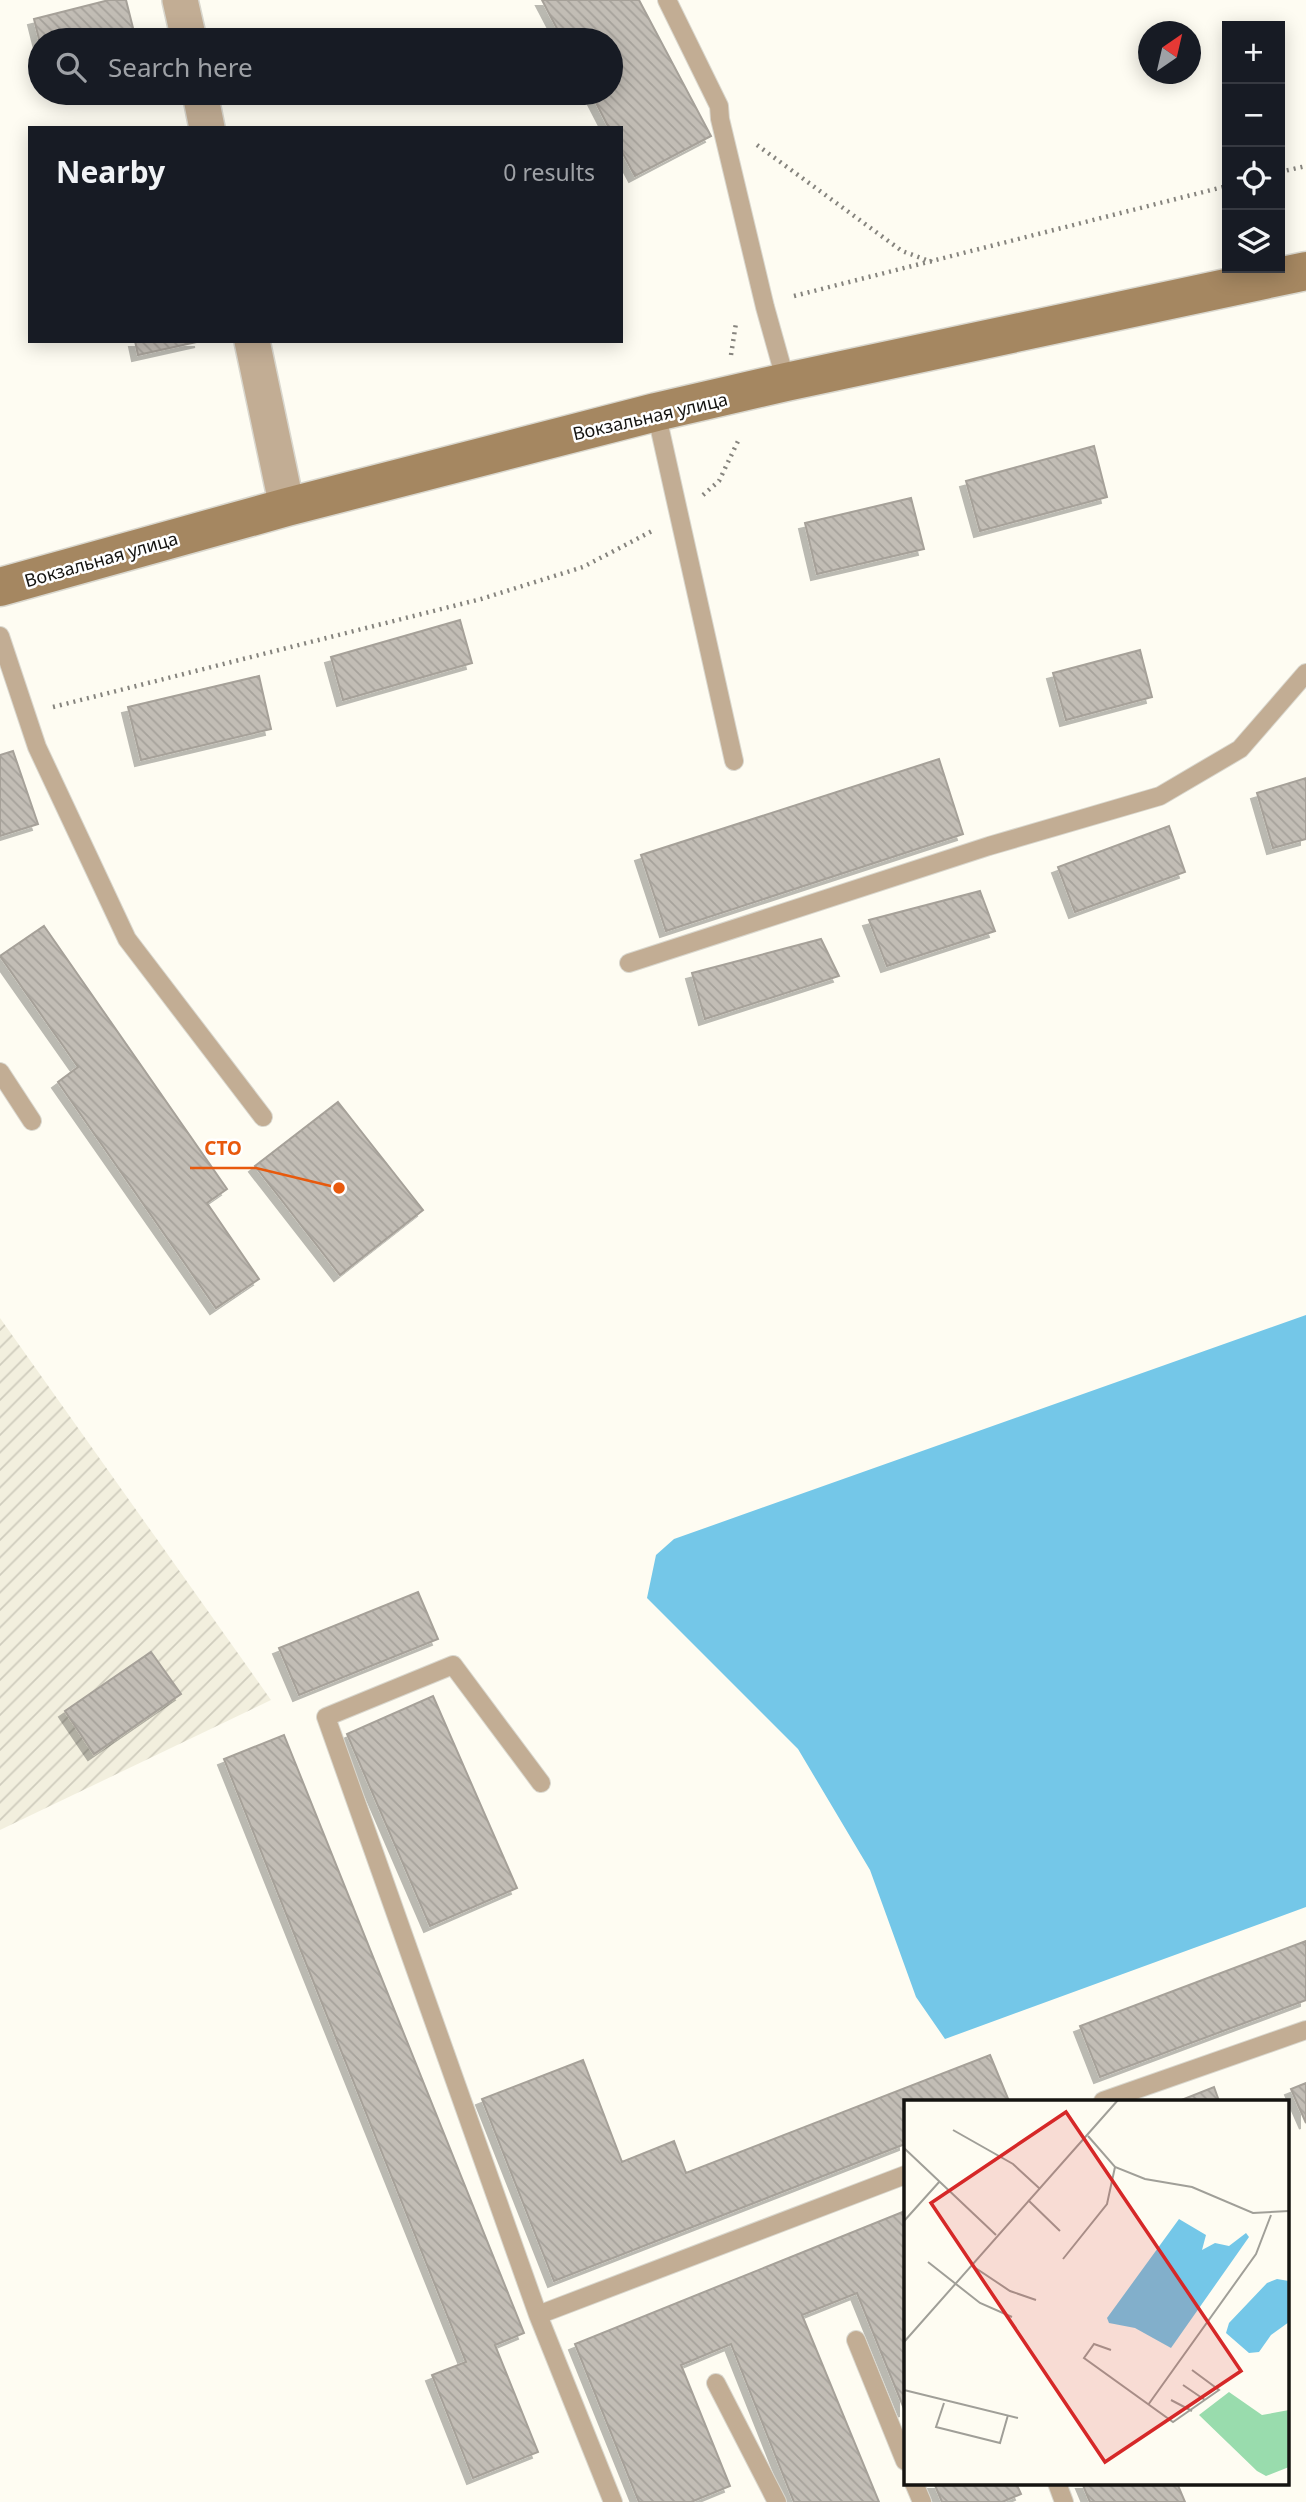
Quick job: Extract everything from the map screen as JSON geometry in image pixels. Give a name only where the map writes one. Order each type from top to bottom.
[{"type":"main road","name":"Вокзальная улица","points":[[0,587],[287,507],[656,412],[1306,271]]},
{"type":"street","points":[[180,0],[186,28]]},
{"type":"street","points":[[202,105],[207,126]]},
{"type":"street","points":[[252,343],[287,507]]},
{"type":"lane","points":[[667,0],[719,106],[765,307],[786,382]]},
{"type":"lane","points":[[656,412],[734,761]]},
{"type":"lane","points":[[0,636],[37,747],[127,939],[263,1117]]},
{"type":"lane","points":[[629,963],[989,846],[1160,796],[1240,749],[1306,673]]},
{"type":"lane","points":[[0,1072],[32,1121]]},
{"type":"lane","points":[[541,1783],[453,1665],[326,1717],[538,2315],[613,2502]]},
{"type":"lane","points":[[1106,2100],[1306,2030]]},
{"type":"lane","points":[[538,2315],[904,2175]]},
{"type":"lane","points":[[856,2340],[904,2459]]},
{"type":"lane","points":[[716,2384],[777,2502]]},
{"type":"lane","points":[[914,2484],[922,2502]]},
{"type":"lane","points":[[1057,2484],[1064,2502]]},
{"type":"path","points":[[720,119],[902,251],[933,262]]},
{"type":"path","points":[[1285,171],[1306,166]]},
{"type":"path","points":[[729,364],[737,320],[785,298],[1222,187]]},
{"type":"path","points":[[26,713],[481,599],[583,567],[680,516],[719,481],[740,437]]},
{"type":"shaded area","points":[[0,1318],[271,1700],[0,1830]]},
{"type":"water","points":[[1306,1315],[1306,1907],[945,2039],[916,1997],[870,1870],[798,1749],[647,1598],[656,1555],[674,1539]]},
{"type":"building","points":[[109,0],[126,0],[133,28],[36,28],[34,19]]},
{"type":"building","points":[[542,0],[639,0],[711,136],[635,176],[623,154],[623,126],[608,126],[597,105],[623,105],[623,28],[557,28]]},
{"type":"building","points":[[135,343],[192,343],[138,355]]},
{"type":"building","points":[[1094,446],[1107,497],[980,531],[966,481]]},
{"type":"building","points":[[911,498],[924,549],[817,574],[805,523]]},
{"type":"building","points":[[460,620],[472,663],[343,700],[331,657]]},
{"type":"building","points":[[1140,650],[1152,697],[1066,720],[1053,673]]},
{"type":"building","points":[[259,676],[271,729],[141,760],[128,707]]},
{"type":"building","points":[[13,751],[38,824],[0,836],[0,755]]},
{"type":"building","points":[[939,759],[963,834],[666,931],[641,855]]},
{"type":"building","points":[[1306,778],[1306,839],[1273,848],[1257,793]]},
{"type":"building","points":[[1169,826],[1185,872],[1075,912],[1058,867]]},
{"type":"building","points":[[980,891],[995,931],[887,966],[869,920]]},
{"type":"building","points":[[44,926],[227,1189],[207,1203],[259,1279],[216,1308],[58,1082],[78,1067],[0,956]]},
{"type":"building","points":[[821,939],[839,976],[705,1019],[692,973]]},
{"type":"building","points":[[338,1102],[423,1210],[340,1275],[255,1166]]},
{"type":"building","points":[[418,1592],[438,1639],[299,1695],[279,1648]]},
{"type":"building","points":[[151,1652],[181,1694],[94,1754],[65,1711]]},
{"type":"building","points":[[433,1696],[517,1888],[430,1926],[347,1734]]},
{"type":"building","points":[[284,1735],[524,2333],[495,2345],[538,2452],[473,2478],[432,2375],[466,2362],[224,1759]]},
{"type":"building","points":[[1306,1941],[1306,2000],[1100,2077],[1080,2026]]},
{"type":"building","points":[[990,2055],[1009,2100],[904,2100],[904,2144],[554,2281],[482,2099],[583,2060],[622,2162],[674,2141],[686,2173]]},
{"type":"building","points":[[1306,2083],[1306,2123],[1291,2089]]},
{"type":"building","points":[[1214,2087],[1219,2100],[1182,2100]]},
{"type":"building","points":[[904,2211],[904,2409],[857,2293],[802,2315],[879,2502],[794,2502],[731,2344],[681,2365],[730,2486],[691,2502],[639,2502],[575,2344]]},
{"type":"building","points":[[934,2484],[1016,2484],[1021,2494],[1002,2502],[942,2502]]},
{"type":"building","points":[[1082,2484],[1177,2484],[1185,2502],[1090,2502]]},
{"type":"place","name":"СТО","points":[[339,1188]]}]
